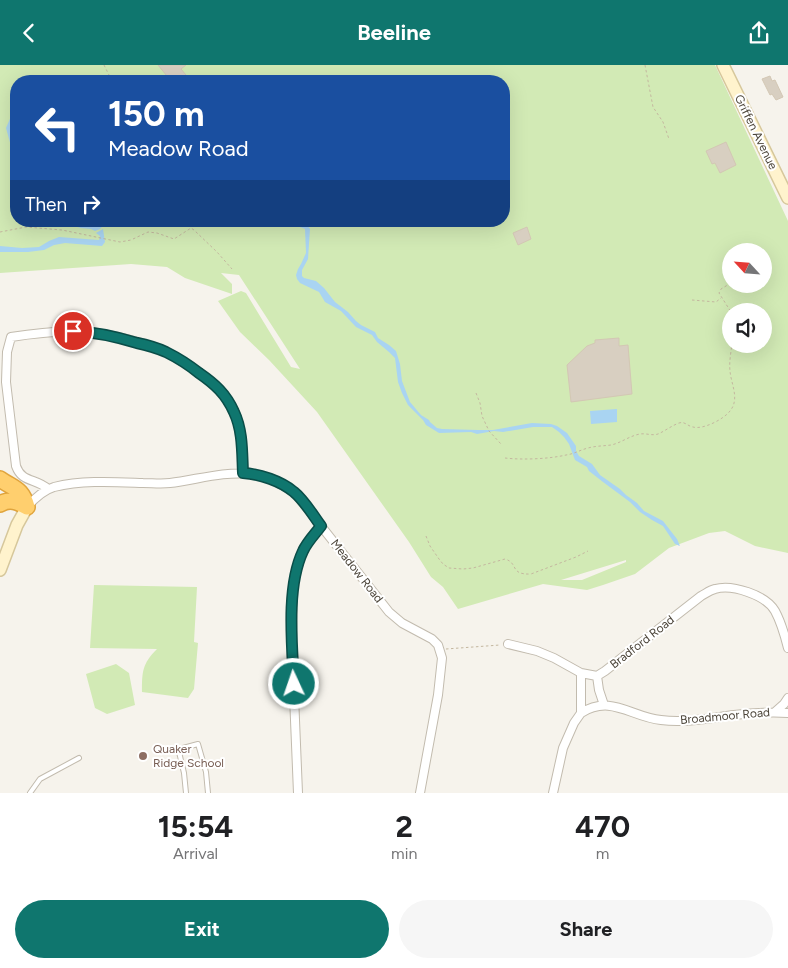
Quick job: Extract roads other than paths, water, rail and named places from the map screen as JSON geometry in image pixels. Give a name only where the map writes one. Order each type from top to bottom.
[{"type":"highway","points":[[0,479],[20,492],[25,499],[27,507]]},
{"type":"highway","points":[[0,504],[11,501],[27,507]]},
{"type":"street","name":"Griffen Avenue","points":[[723,65],[788,198]]},
{"type":"street","points":[[48,489],[42,484],[24,477],[16,466],[6,382],[7,352],[11,337],[73,331],[88,332],[109,335],[166,352],[214,383],[223,393],[239,425],[243,473]]},
{"type":"street","name":"Meadow Road","points":[[27,507],[48,489],[87,483],[168,483],[214,475],[243,473],[269,479],[287,487],[295,493],[389,612],[402,623],[432,639],[438,645],[442,658],[438,695],[420,793]]},
{"type":"street","points":[[0,570],[17,525],[27,507]]},
{"type":"street","points":[[298,793],[292,647],[293,584],[304,549],[321,526]]},
{"type":"street","name":"Bradford Road","points":[[581,673],[597,676],[605,671],[701,596],[715,589],[742,589],[768,603],[774,609],[784,632],[788,648]]},
{"type":"street","points":[[508,644],[537,651],[581,673],[581,713]]},
{"type":"street","points":[[553,793],[564,748],[574,723],[581,713],[604,705],[597,676]]},
{"type":"street","points":[[775,712],[788,698]]},
{"type":"street","name":"Broadmoor Road","points":[[604,705],[625,709],[653,719],[670,721],[686,721],[736,714],[788,713]]},
{"type":"lane","points":[[186,793],[179,753],[183,748],[198,744],[206,772],[208,793]]},
{"type":"lane","points":[[30,793],[40,779],[79,758]]},
{"type":"water","points":[[10,119],[10,142],[6,128]]},
{"type":"water","points":[[78,227],[102,227],[95,231]]},
{"type":"water","points":[[300,227],[308,227],[310,229],[308,259],[302,270],[302,276],[316,281],[356,321],[375,332],[378,338],[396,351],[402,381],[410,402],[421,415],[437,428],[442,429],[493,430],[532,423],[557,426],[567,433],[576,446],[579,456],[592,464],[600,475],[620,489],[644,511],[663,521],[680,546],[675,544],[663,526],[640,512],[630,502],[589,471],[587,467],[575,460],[569,444],[552,427],[533,427],[477,434],[471,432],[439,433],[426,425],[408,405],[402,393],[398,382],[395,358],[372,335],[356,327],[341,311],[325,302],[319,292],[300,283],[297,279],[298,269],[306,253],[305,229]]},
{"type":"water","points":[[103,229],[105,242],[102,246],[65,243],[54,245],[44,250],[0,252],[0,246],[39,247],[59,237],[99,240],[100,236],[96,233]]},
{"type":"water","points":[[617,409],[617,422],[591,424],[590,411]]},
{"type":"place","name":"Quaker Ridge School","points":[[143,756]]}]
